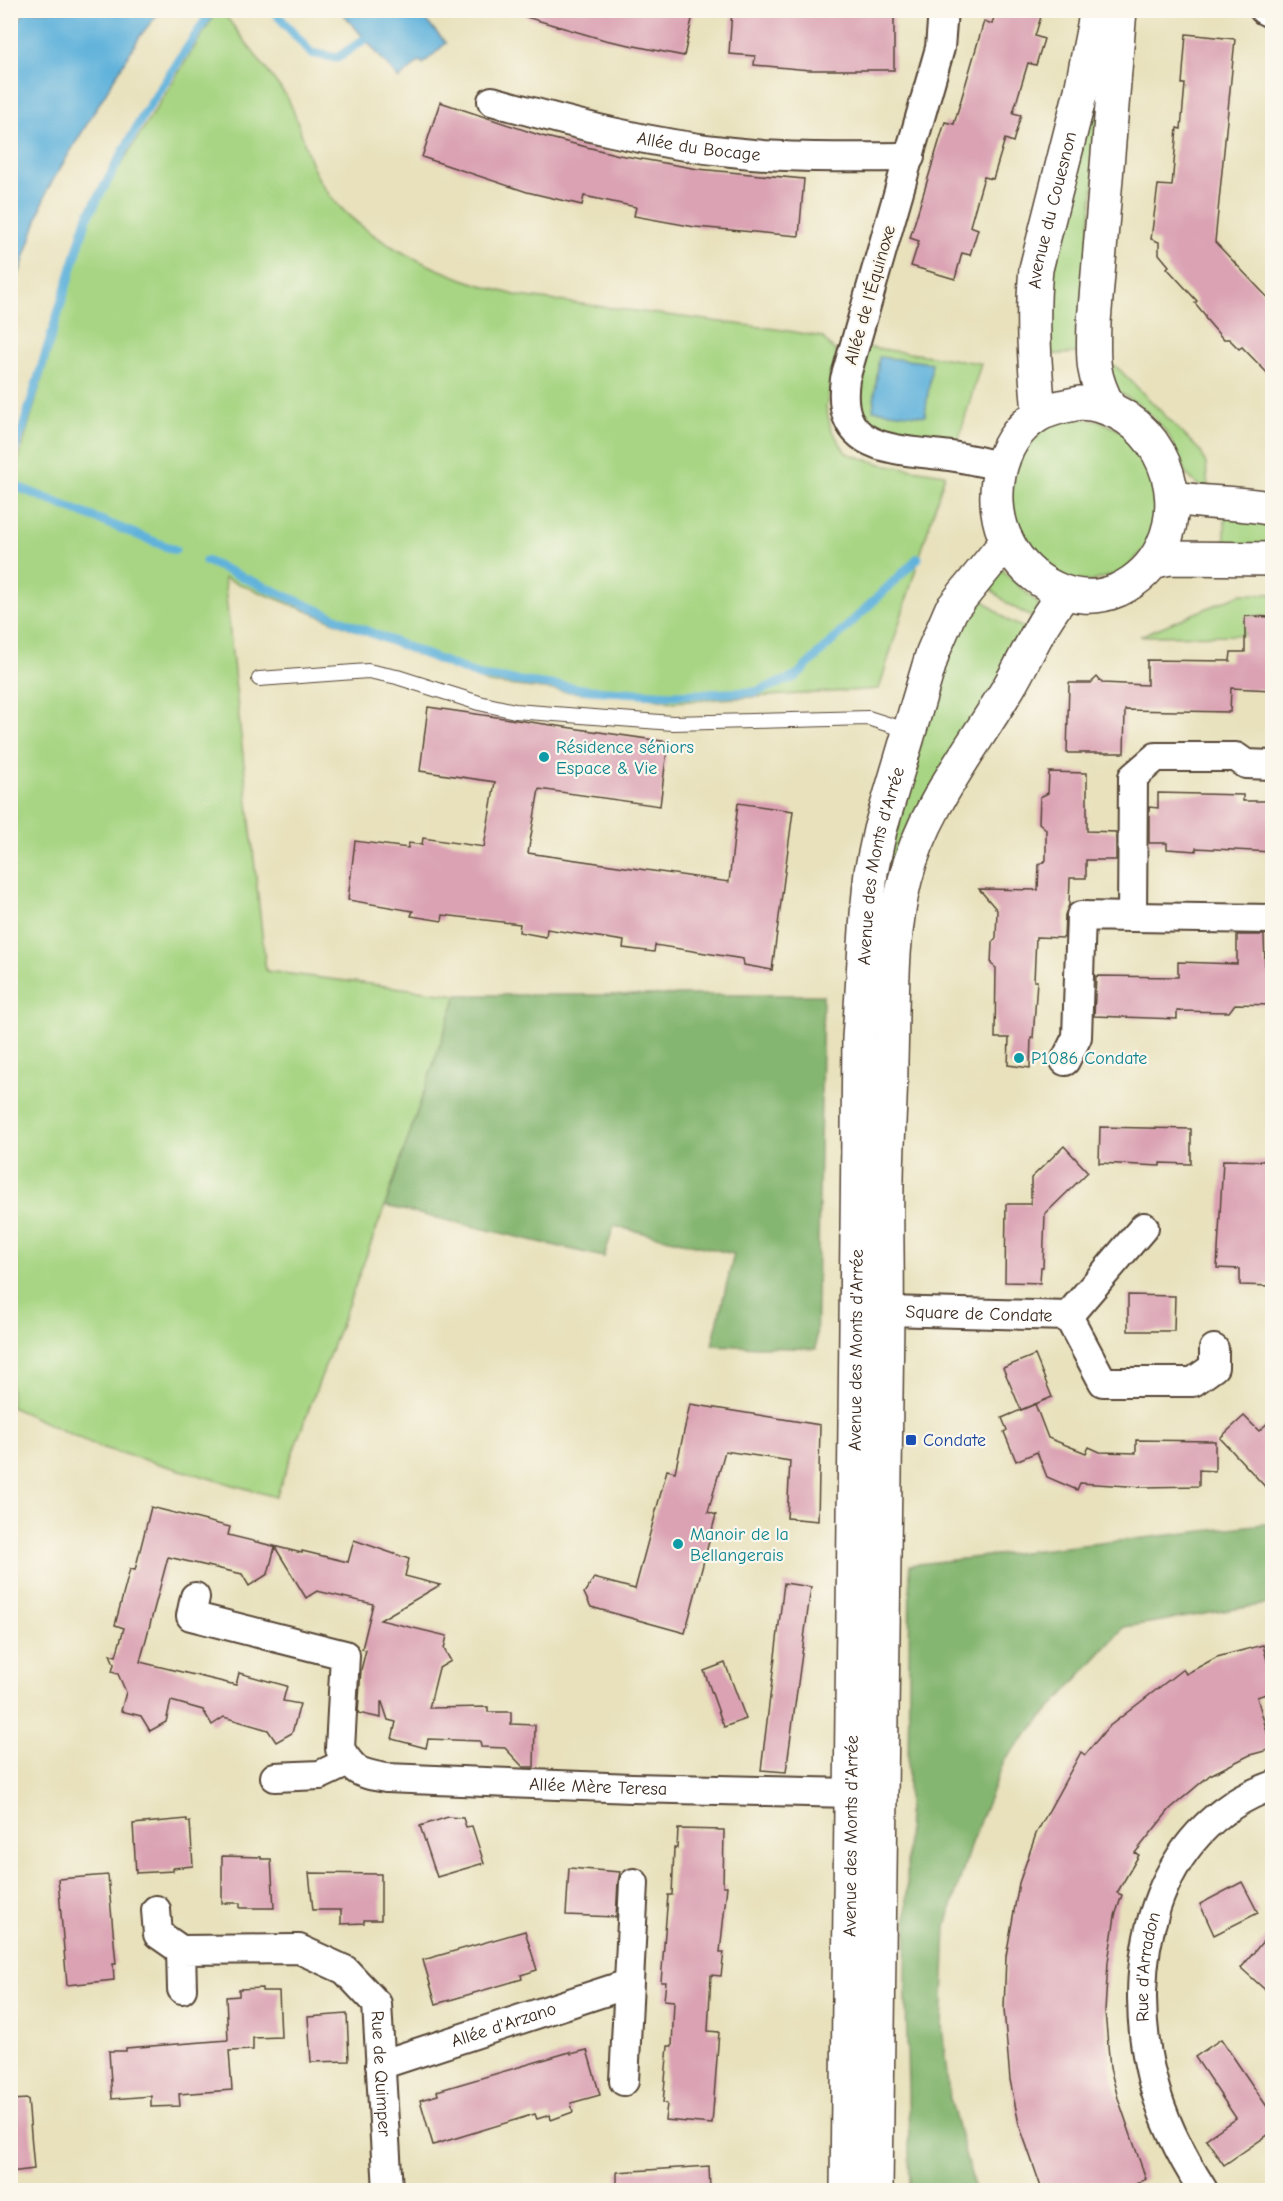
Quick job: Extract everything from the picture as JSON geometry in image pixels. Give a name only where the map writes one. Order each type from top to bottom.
[{"type":"street","name":"Allée de l'Équinoxe","points":[[943,10],[940,48],[845,379],[844,409],[851,426],[863,438],[885,448],[963,458],[1001,466]]},
{"type":"street","name":"Avenue du Couesnon","points":[[1039,414],[1035,365],[1036,269],[1082,91],[1097,10]]},
{"type":"street","points":[[1109,407],[1098,386],[1094,370],[1093,331],[1120,10]]},
{"type":"street","points":[[1264,10],[1272,14]]},
{"type":"street","name":"Allée du Bocage","points":[[492,100],[609,132],[671,144],[793,157],[910,157]]},
{"type":"street","points":[[1080,403],[1109,407],[1134,423],[1155,448],[1166,469],[1173,497],[1170,525],[1155,561],[1135,580],[1110,593],[1080,596],[1065,594],[1034,575],[1015,555],[1007,541],[998,501],[1001,466],[1006,450],[1017,434],[1039,414],[1054,408],[1080,403]]},
{"type":"street","points":[[1173,497],[1190,501],[1241,504],[1272,509]]},
{"type":"street","name":"Avenue des Monts d'Arrée","points":[[846,2190],[859,1038],[871,872],[880,830],[933,652],[951,610],[1007,541]]},
{"type":"street","points":[[1155,561],[1170,558],[1272,559]]},
{"type":"street","name":"Avenue des Monts d'Arrée","points":[[876,2190],[887,1311],[886,1182],[892,967],[898,908],[917,843],[944,791],[1011,684],[1051,609],[1065,594]]},
{"type":"street","points":[[1132,917],[1132,777],[1156,756],[1236,757],[1246,764],[1272,765]]},
{"type":"street","points":[[1065,1060],[1077,1037],[1081,916],[1272,919]]},
{"type":"street","name":"Square de Condate","points":[[1068,1316],[1144,1227]]},
{"type":"street","name":"Square de Condate","points":[[887,1311],[1068,1316]]},
{"type":"street","name":"Square de Condate","points":[[1068,1316],[1103,1382],[1193,1382],[1214,1366],[1214,1349]]},
{"type":"street","points":[[195,1597],[191,1616],[347,1646],[340,1749],[348,1762],[320,1775],[275,1777]]},
{"type":"street","name":"Allée Mère Teresa","points":[[348,1762],[359,1773],[386,1778],[620,1788],[852,1792]]},
{"type":"street","name":"Rue d'Arradon","points":[[1203,2190],[1179,2150],[1152,2078],[1143,2023],[1143,1984],[1148,1941],[1158,1899],[1181,1854],[1195,1837],[1220,1814],[1243,1799],[1272,1786]]},
{"type":"street","points":[[624,2081],[634,1882]]},
{"type":"street","points":[[156,1910],[158,1934],[181,1950],[182,1989]]},
{"type":"street","name":"Rue de Quimper","points":[[181,1950],[299,1949],[345,1970],[377,2004],[388,2190]]},
{"type":"street","name":"Allée d'Arzano","points":[[380,2066],[628,1984]]},
{"type":"lane","points":[[258,679],[368,671],[397,677],[479,703],[516,711],[673,723],[868,718],[909,731]]},
{"type":"green space","points":[[217,11],[222,11],[287,97],[312,165],[323,186],[340,207],[385,242],[438,269],[519,296],[822,337],[837,353],[826,408],[831,429],[846,453],[881,464],[945,474],[879,689],[671,702],[634,693],[580,693],[488,683],[224,578],[266,971],[457,995],[385,1206],[276,1497],[99,1447],[11,1407],[11,480],[90,214]]},
{"type":"green space","points":[[1110,11],[1078,353],[1043,355],[1052,236]]},
{"type":"green space","points":[[866,347],[981,363],[958,442],[886,435],[864,423],[853,403]]},
{"type":"green space","points":[[1103,364],[1113,365],[1119,369],[1201,452],[1206,464],[1208,489],[1198,485],[1186,474],[1169,436],[1139,405],[1117,391]]},
{"type":"green space","points":[[1069,418],[1098,420],[1123,432],[1148,463],[1158,504],[1147,546],[1124,571],[1090,582],[1068,579],[1044,565],[1018,534],[1010,494],[1021,453],[1043,428]]},
{"type":"green space","points":[[1225,514],[1272,519],[1272,548],[1225,548]]},
{"type":"green space","points":[[1002,569],[1039,604],[1033,618],[1009,605],[984,583]]},
{"type":"green space","points":[[975,593],[1007,620],[1028,630],[895,866],[888,862],[944,655]]},
{"type":"green space","points":[[1241,594],[1272,594],[1272,617],[1246,616],[1245,635],[1140,636]]},
{"type":"green space","points":[[457,995],[823,995],[816,1349],[712,1345],[734,1254],[614,1226],[604,1257],[385,1206]]},
{"type":"green space","points":[[1272,1523],[1272,1603],[1124,1627],[1005,1759],[971,1843],[946,1926],[942,2025],[949,2095],[975,2190],[910,2190],[906,1995],[910,1565]]},
{"type":"water","points":[[25,11],[160,11],[140,36],[47,190],[11,298],[11,33]]},
{"type":"water","points":[[341,11],[417,11],[446,43],[423,64],[420,61],[399,79]]},
{"type":"water","points":[[879,357],[932,363],[925,416],[873,410]]},
{"type":"building","points":[[527,10],[694,10],[684,56],[605,40],[526,17]]},
{"type":"building","points":[[732,10],[894,13],[894,70],[810,70],[754,65],[755,56],[729,54]]},
{"type":"building","points":[[996,10],[1043,10],[1035,36],[1044,39],[1036,65],[1028,63],[1013,113],[1021,115],[1013,142],[1005,139],[993,179],[984,177],[970,226],[978,229],[970,255],[962,253],[955,279],[911,266],[919,241],[910,238],[945,122],[954,124],[984,21],[992,24]]},
{"type":"building","points":[[1186,34],[1235,39],[1215,242],[1272,302],[1272,378],[1242,347],[1239,349],[1229,339],[1223,339],[1205,318],[1195,303],[1197,301],[1167,268],[1169,266],[1159,254],[1159,242],[1151,239],[1158,185],[1172,186],[1177,128],[1181,129]]},
{"type":"building","points":[[440,102],[542,136],[619,155],[698,169],[804,179],[799,236],[695,227],[634,216],[636,207],[584,196],[582,205],[527,192],[422,157]]},
{"type":"building","points":[[1245,616],[1272,617],[1272,690],[1231,688],[1230,712],[1125,710],[1124,753],[1067,753],[1069,683],[1091,683],[1097,677],[1102,683],[1147,685],[1147,660],[1230,661],[1231,652],[1245,652]]},
{"type":"building","points":[[428,707],[668,742],[660,806],[539,789],[528,853],[729,882],[738,803],[793,811],[772,970],[744,965],[743,959],[655,945],[654,952],[623,948],[624,941],[547,929],[546,937],[519,932],[520,924],[443,915],[442,921],[411,916],[413,911],[348,900],[355,841],[408,848],[409,843],[422,845],[423,838],[484,847],[495,782],[420,771]]},
{"type":"building","points":[[1049,772],[1087,773],[1087,831],[1116,832],[1116,860],[1086,860],[1086,878],[1070,878],[1064,938],[1036,937],[1034,981],[1037,981],[1030,1068],[1008,1065],[1009,1038],[995,1038],[996,968],[991,964],[992,942],[996,938],[997,910],[979,889],[1038,890],[1039,865],[1046,860],[1046,829],[1039,823],[1040,797],[1048,793]]},
{"type":"building","points":[[1158,793],[1243,795],[1243,801],[1272,801],[1272,852],[1196,848],[1196,851],[1167,849],[1167,843],[1149,843],[1149,807],[1158,808]]},
{"type":"building","points":[[1237,935],[1264,935],[1265,965],[1272,965],[1272,1005],[1235,1004],[1229,1012],[1177,1011],[1177,1019],[1094,1016],[1096,976],[1178,977],[1178,962],[1237,964]]},
{"type":"building","points":[[1100,1127],[1191,1129],[1191,1164],[1160,1163],[1160,1166],[1099,1163]]},
{"type":"building","points":[[1064,1146],[1088,1172],[1045,1214],[1043,1267],[1041,1267],[1040,1283],[1005,1282],[1006,1204],[1031,1204],[1031,1178]]},
{"type":"building","points":[[1223,1160],[1272,1161],[1272,1286],[1240,1285],[1240,1269],[1217,1268]]},
{"type":"building","points":[[1128,1295],[1175,1296],[1174,1331],[1128,1331]]},
{"type":"building","points":[[1035,1355],[1052,1397],[1021,1410],[1003,1368]]},
{"type":"building","points":[[690,1404],[820,1425],[818,1521],[787,1518],[790,1461],[725,1451],[708,1512],[716,1515],[685,1633],[591,1607],[584,1593],[594,1578],[635,1589],[667,1470],[675,1472]]},
{"type":"building","points":[[1035,1404],[1048,1438],[1086,1453],[1089,1447],[1100,1452],[1136,1453],[1136,1440],[1215,1441],[1215,1471],[1199,1470],[1199,1486],[1144,1487],[1080,1483],[1077,1490],[1047,1477],[1037,1452],[1016,1461],[1004,1432],[1007,1430],[1002,1418]]},
{"type":"building","points":[[1244,1416],[1259,1431],[1272,1419],[1272,1494],[1220,1438]]},
{"type":"building","points":[[151,1507],[230,1527],[228,1535],[302,1553],[302,1551],[348,1562],[354,1540],[409,1559],[405,1576],[440,1585],[380,1620],[447,1636],[444,1649],[451,1661],[439,1668],[429,1708],[488,1707],[488,1712],[511,1712],[511,1724],[535,1725],[534,1767],[523,1767],[505,1748],[481,1747],[480,1741],[428,1739],[426,1748],[392,1739],[396,1722],[388,1720],[382,1702],[381,1718],[358,1713],[361,1670],[366,1650],[362,1649],[373,1604],[317,1591],[306,1598],[275,1547],[268,1574],[249,1586],[242,1574],[168,1557],[140,1662],[236,1685],[239,1673],[287,1686],[283,1701],[300,1704],[292,1733],[276,1742],[268,1730],[224,1717],[212,1725],[203,1710],[171,1701],[166,1722],[150,1731],[141,1716],[121,1711],[126,1692],[118,1674],[112,1672],[114,1664],[110,1654],[116,1656],[124,1628],[115,1625],[130,1569],[135,1570]]},
{"type":"building","points":[[784,1583],[811,1587],[786,1772],[761,1770]]},
{"type":"building","points":[[1263,1645],[1272,1679],[1272,1692],[1257,1697],[1272,1749],[1250,1755],[1210,1775],[1170,1809],[1135,1853],[1139,1855],[1117,1893],[1122,1895],[1115,1916],[1108,1962],[1105,2011],[1110,2068],[1146,2179],[1124,2190],[1042,2190],[1019,2124],[1010,2080],[1004,2009],[1006,1956],[1019,1883],[1036,1834],[1081,1752],[1085,1755],[1107,1728],[1183,1669],[1186,1674],[1217,1657]]},
{"type":"building","points":[[725,1663],[746,1719],[724,1727],[704,1671]]},
{"type":"building","points":[[448,1817],[463,1818],[466,1827],[472,1826],[484,1863],[437,1877],[420,1826]]},
{"type":"building","points":[[187,1819],[187,1822],[190,1822],[193,1866],[173,1868],[173,1871],[136,1873],[133,1824]]},
{"type":"building","points":[[678,1829],[724,1830],[723,1886],[727,1886],[720,1952],[724,1952],[721,1976],[711,1975],[708,2031],[719,2032],[712,2124],[665,2120],[667,2104],[663,2103],[668,2046],[672,2046],[674,2001],[664,2000],[666,1982],[661,1982],[668,1895],[672,1895],[674,1848],[677,1848]]},
{"type":"building","points":[[222,1856],[271,1859],[274,1908],[240,1908],[240,1903],[222,1903]]},
{"type":"building","points":[[569,1868],[620,1872],[616,1917],[566,1915]]},
{"type":"building","points":[[309,1873],[381,1874],[381,1920],[341,1924],[341,1910],[313,1910]]},
{"type":"building","points":[[108,1875],[116,1964],[113,1964],[114,1980],[67,1985],[58,1879]]},
{"type":"building","points":[[1242,1882],[1258,1913],[1214,1935],[1200,1904]]},
{"type":"building","points":[[1272,1930],[1272,1996],[1241,1968]]},
{"type":"building","points":[[525,1931],[537,1970],[521,1975],[522,1979],[436,2004],[423,1960]]},
{"type":"building","points":[[262,1988],[262,1991],[279,1991],[281,2037],[253,2038],[253,2050],[229,2051],[232,2090],[179,2094],[180,2106],[151,2107],[151,2096],[112,2099],[109,2051],[228,2040],[226,1997],[239,1996],[239,1989]]},
{"type":"building","points":[[347,2014],[349,2061],[311,2062],[308,2017]]},
{"type":"building","points":[[1221,2039],[1272,2114],[1272,2132],[1224,2165],[1206,2139],[1236,2118],[1195,2057]]},
{"type":"building","points":[[587,2050],[600,2095],[571,2103],[573,2112],[551,2120],[550,2115],[537,2119],[535,2114],[433,2145],[420,2100],[438,2095],[437,2091],[570,2052],[571,2054]]},
{"type":"building","points":[[28,2099],[34,2169],[10,2172],[10,2100]]},
{"type":"building","points":[[709,2166],[710,2190],[617,2190],[617,2172]]},
{"type":"waterway","points":[[10,461],[23,428],[87,218],[144,114],[212,10]]},
{"type":"waterway","points":[[273,10],[311,53],[337,58],[365,39]]},
{"type":"waterway","points":[[423,17],[425,10]]},
{"type":"waterway","points":[[10,484],[175,550]]},
{"type":"waterway","points":[[206,561],[359,628],[480,676],[590,690],[672,695],[755,692],[795,677],[918,558]]},
{"type":"place","name":"Résidence séniors Espace & Vie","points":[[544,757]]},
{"type":"place","name":"P1086 Condate","points":[[1019,1058]]},
{"type":"place","name":"Condate","points":[[911,1440]]},
{"type":"place","name":"Manoir de la Bellangerais","points":[[678,1544]]}]
